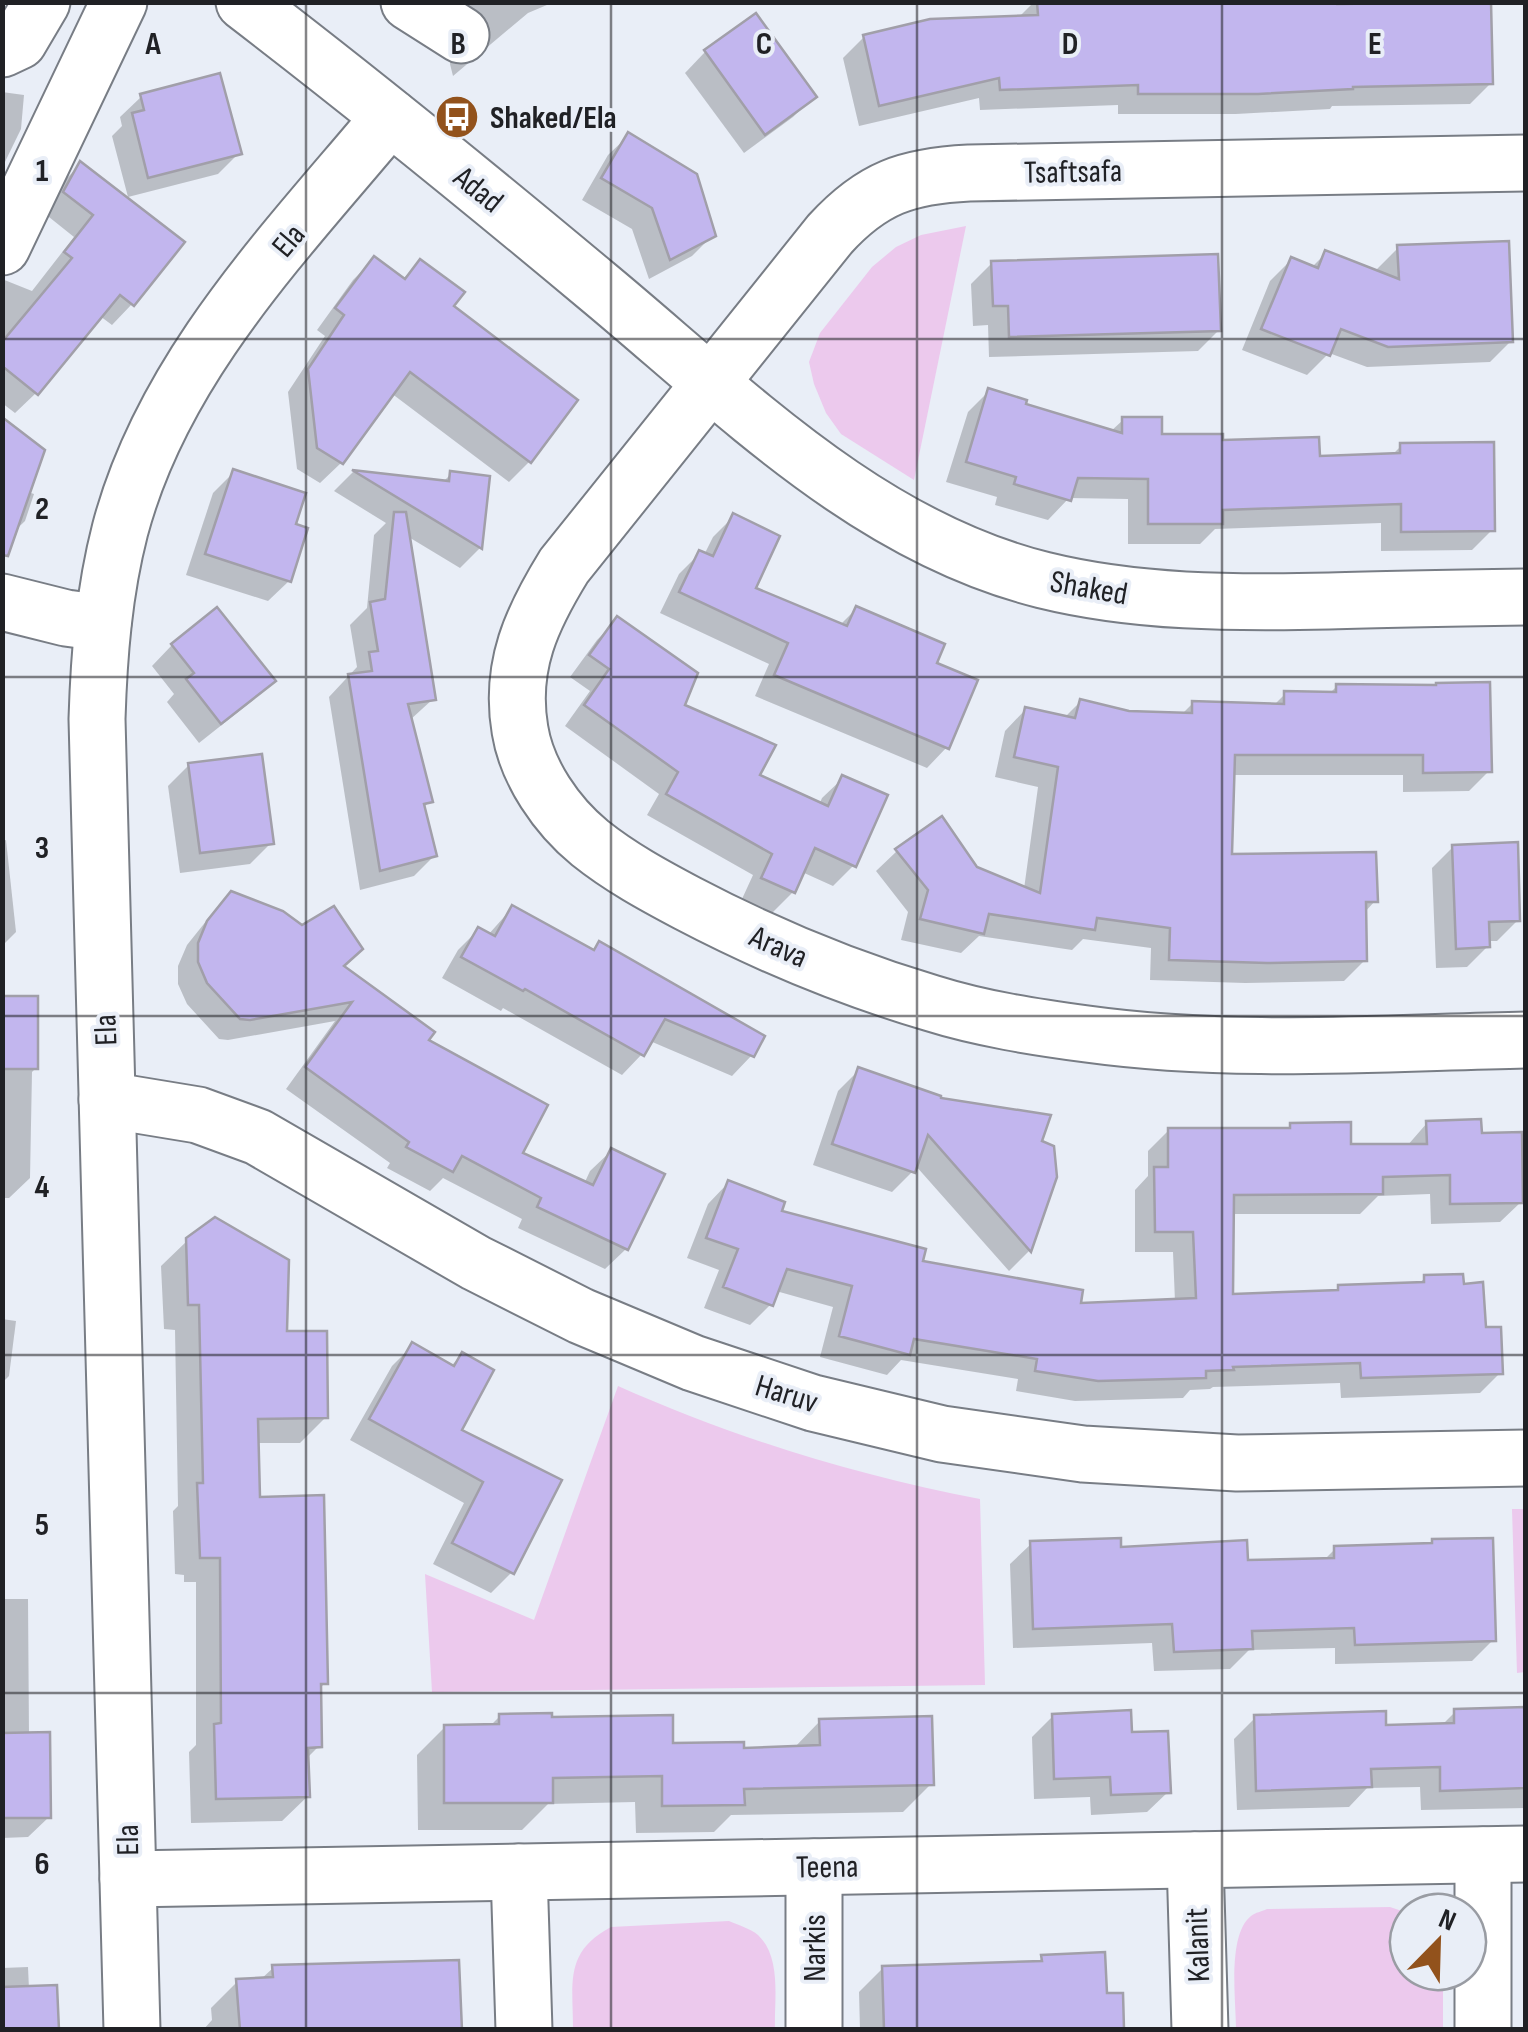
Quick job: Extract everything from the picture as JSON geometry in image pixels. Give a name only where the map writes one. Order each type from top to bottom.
[{"type":"street","points":[[2,49],[18,41],[42,2]]},
{"type":"street","points":[[2,248],[119,2]]},
{"type":"street","name":"Adad","points":[[244,2],[601,289],[710,382]]},
{"type":"street","points":[[409,2],[461,35]]},
{"type":"street","name":"Ela","points":[[132,2030],[97,720],[103,623],[121,528],[140,470],[165,414],[197,358],[237,302],[390,118]]},
{"type":"street","name":"Tsaftsafa","points":[[710,382],[847,215],[865,201],[903,183],[946,174],[995,172],[1526,163]]},
{"type":"street","name":"Shaked","points":[[710,382],[838,483],[909,526],[976,558],[1040,580],[1104,593],[1202,601],[1526,597]]},
{"type":"street","name":"Arava","points":[[710,382],[564,566],[538,608],[523,650],[517,692],[520,732],[534,771],[556,808],[588,841],[629,872],[786,951],[934,1004],[1010,1022],[1090,1035],[1231,1044],[1526,1040]]},
{"type":"street","points":[[2,602],[103,623]]},
{"type":"street","name":"Haruv","points":[[107,1100],[187,1113],[258,1137],[476,1263],[581,1316],[693,1363],[813,1403],[942,1434],[1083,1454],[1237,1463],[1526,1458]]},
{"type":"street","points":[[1483,2030],[1504,1854]]},
{"type":"street","name":"Teena","points":[[128,1879],[1504,1854]]},
{"type":"street","name":"Kalanit","points":[[1195,1860],[1200,2030]]},
{"type":"street","name":"Narkis","points":[[814,1866],[814,2030]]},
{"type":"street","points":[[519,1872],[524,2030]]},
{"type":"shaded area","points":[[966,226],[914,480],[841,434],[826,413],[809,362],[820,333],[872,267],[896,247],[921,235]]},
{"type":"shaded area","points":[[618,1386],[796,1453],[887,1479],[980,1499],[985,1685],[432,1692],[425,1574],[534,1620]]},
{"type":"shaded area","points":[[1512,1509],[1525,1509],[1525,1672],[1517,1673]]},
{"type":"shaded area","points":[[1388,1907],[1388,1992],[1443,1992],[1443,2029],[1236,2029],[1234,1986],[1239,1938],[1251,1916],[1267,1909]]},
{"type":"shaded area","points":[[729,1921],[758,1935],[771,1955],[775,2029],[573,2029],[574,1970],[585,1947],[596,1937],[611,1927]]},
{"type":"building","points":[[1037,2],[1491,2],[1493,84],[1258,94],[1138,94],[1138,85],[1000,90],[999,78],[879,106],[863,35],[930,19],[1038,15]]},
{"type":"building","points":[[756,13],[817,97],[765,135],[704,50]]},
{"type":"building","points":[[220,73],[242,154],[148,178],[132,113],[144,110],[140,94]]},
{"type":"building","points":[[628,132],[697,174],[716,236],[670,260],[652,208],[601,178]]},
{"type":"building","points":[[80,161],[185,242],[134,306],[120,295],[38,395],[2,366],[2,342],[72,258],[64,252],[93,215],[63,192]]},
{"type":"building","points":[[1509,241],[1513,342],[1388,347],[1341,329],[1330,356],[1261,329],[1291,257],[1318,268],[1325,250],[1399,279],[1397,245]]},
{"type":"building","points":[[1218,254],[1221,331],[1009,337],[1008,306],[993,306],[991,261]]},
{"type":"building","points":[[374,256],[405,279],[420,259],[465,292],[454,306],[578,400],[531,463],[410,372],[343,464],[317,448],[308,369],[344,315],[335,308]]},
{"type":"building","points":[[988,388],[1027,400],[1026,404],[1122,433],[1122,417],[1162,417],[1162,434],[1223,434],[1223,440],[1319,437],[1320,456],[1400,453],[1400,443],[1494,442],[1495,531],[1401,532],[1401,504],[1223,510],[1223,524],[1148,524],[1148,479],[1078,478],[1071,501],[1014,484],[1016,477],[966,462]]},
{"type":"building","points":[[2,417],[45,450],[8,556],[2,555]]},
{"type":"building","points":[[233,469],[306,493],[296,524],[308,528],[291,582],[205,554]]},
{"type":"building","points":[[352,470],[449,481],[450,471],[490,476],[482,549]]},
{"type":"building","points":[[394,512],[406,512],[436,700],[408,704],[433,802],[424,804],[437,856],[380,871],[348,674],[372,671],[369,652],[378,651],[370,602],[385,599]]},
{"type":"building","points":[[733,513],[780,536],[756,588],[847,626],[856,606],[945,644],[937,663],[978,680],[949,749],[774,675],[788,643],[679,592],[699,550],[713,556]]},
{"type":"building","points":[[217,607],[276,681],[221,724],[186,679],[194,673],[171,644]]},
{"type":"building","points":[[617,616],[698,673],[685,705],[776,745],[760,775],[828,806],[842,775],[888,795],[856,867],[815,848],[795,893],[761,878],[772,854],[666,794],[678,772],[584,705],[609,669],[589,655]]},
{"type":"building","points":[[1490,682],[1492,772],[1423,773],[1423,755],[1235,755],[1232,854],[1376,852],[1378,902],[1366,902],[1367,961],[1169,960],[1170,928],[1097,918],[1095,930],[989,914],[984,934],[920,919],[928,890],[895,849],[942,816],[977,867],[1040,893],[1058,767],[1014,757],[1025,707],[1075,718],[1080,699],[1129,711],[1192,713],[1192,701],[1284,704],[1284,691],[1336,692],[1336,684]]},
{"type":"building","points":[[262,754],[274,844],[200,853],[188,763]]},
{"type":"building","points":[[1518,842],[1520,921],[1489,922],[1490,947],[1456,949],[1452,845]]},
{"type":"building","points":[[231,891],[283,911],[302,925],[334,906],[363,949],[344,966],[435,1032],[429,1040],[548,1105],[523,1153],[593,1185],[611,1148],[665,1174],[628,1250],[537,1207],[541,1198],[462,1156],[453,1172],[406,1147],[409,1142],[305,1067],[352,1002],[240,1019],[207,983],[198,962],[198,943],[207,921]]},
{"type":"building","points":[[512,905],[594,950],[599,941],[765,1036],[754,1057],[665,1019],[644,1056],[461,957],[478,927],[495,936]]},
{"type":"building","points":[[2,996],[38,996],[38,1069],[2,1069]]},
{"type":"building","points":[[858,1067],[941,1098],[1051,1115],[1042,1141],[1054,1146],[1057,1177],[1031,1252],[928,1135],[915,1173],[832,1144]]},
{"type":"building","points":[[1481,1119],[1482,1133],[1522,1132],[1523,1203],[1450,1204],[1450,1175],[1383,1177],[1383,1194],[1234,1195],[1233,1294],[1338,1290],[1338,1285],[1424,1282],[1424,1275],[1463,1274],[1464,1284],[1483,1282],[1486,1327],[1501,1327],[1503,1374],[1361,1378],[1360,1363],[1233,1367],[1234,1370],[1206,1371],[1206,1378],[1098,1381],[1035,1371],[1037,1359],[914,1339],[910,1355],[839,1336],[852,1286],[787,1269],[773,1306],[723,1287],[738,1249],[706,1238],[728,1180],[785,1202],[782,1211],[926,1249],[923,1261],[1083,1290],[1081,1303],[1196,1298],[1193,1232],[1155,1232],[1154,1167],[1168,1167],[1168,1128],[1290,1128],[1290,1123],[1351,1122],[1351,1144],[1427,1144],[1426,1121]]},
{"type":"building","points":[[215,1217],[289,1260],[287,1331],[327,1331],[328,1418],[258,1419],[260,1497],[324,1495],[328,1684],[321,1684],[322,1747],[308,1748],[310,1797],[216,1799],[214,1724],[221,1723],[220,1558],[200,1558],[197,1483],[203,1483],[199,1305],[188,1305],[186,1238]]},
{"type":"building","points":[[412,1342],[454,1366],[462,1352],[494,1370],[462,1430],[562,1480],[514,1574],[452,1543],[483,1482],[369,1419]]},
{"type":"building","points":[[1121,1538],[1121,1547],[1247,1540],[1248,1560],[1334,1558],[1334,1546],[1493,1538],[1496,1641],[1355,1645],[1354,1628],[1252,1631],[1253,1649],[1174,1652],[1172,1624],[1033,1629],[1030,1541]]},
{"type":"building","points":[[1526,1707],[1526,1788],[1440,1791],[1440,1767],[1371,1769],[1372,1787],[1256,1791],[1254,1715],[1386,1711],[1386,1725],[1454,1723],[1454,1709]]},
{"type":"building","points":[[1131,1710],[1132,1732],[1168,1731],[1171,1793],[1111,1795],[1110,1777],[1054,1779],[1052,1714]]},
{"type":"building","points":[[552,1713],[552,1717],[673,1715],[673,1743],[744,1742],[744,1748],[820,1745],[819,1719],[932,1716],[934,1785],[744,1789],[745,1805],[662,1806],[662,1776],[553,1778],[553,1803],[444,1803],[444,1725],[499,1724],[499,1714]]},
{"type":"building","points":[[50,1732],[51,1818],[2,1818],[2,1733]]},
{"type":"building","points":[[1105,1952],[1107,1993],[1123,1993],[1124,2029],[884,2030],[882,1966],[1042,1961],[1041,1955]]},
{"type":"building","points":[[459,1960],[462,2030],[240,2030],[236,1979],[273,1977],[272,1965]]},
{"type":"building","points":[[57,1985],[59,2030],[2,2030],[2,1987]]},
{"type":"place","name":"Shaked/Ela","points":[[457,117]]}]
